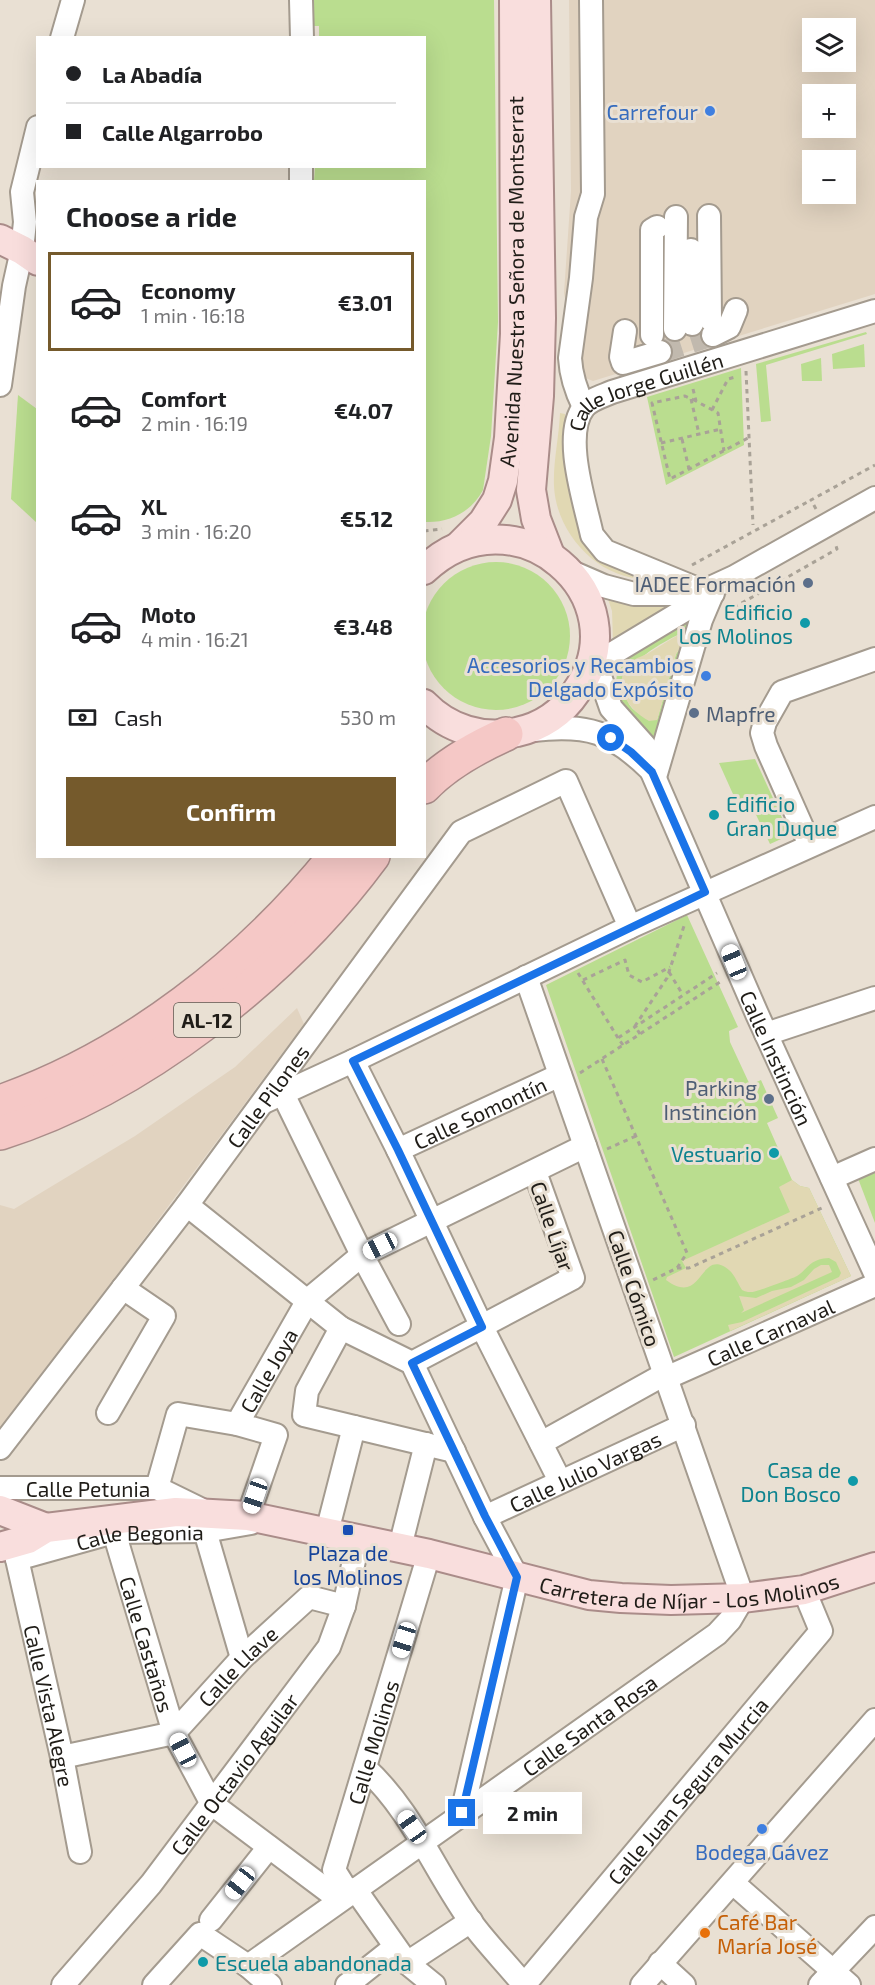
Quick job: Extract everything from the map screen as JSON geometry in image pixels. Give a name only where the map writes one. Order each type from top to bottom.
[{"type":"highway","points":[[426,785],[453,763],[514,733]]},
{"type":"highway","name":"AL-12","points":[[0,1102],[71,1072],[182,1003],[222,972],[261,936],[302,895],[333,858]]},
{"type":"highway","name":"AL-12","points":[[0,1133],[57,1112],[129,1075],[200,1026],[250,986],[307,932],[371,858]]},
{"type":"main road","name":"Avenida Nuestra Señora de Montserrat","points":[[458,546],[483,522],[498,500],[509,438],[515,334],[514,0]]},
{"type":"main road","name":"Avenida Nuestra Señora de Montserrat","points":[[536,0],[541,318],[539,386],[531,490],[536,519],[559,562],[580,586],[589,605],[594,633],[591,664]]},
{"type":"main road","points":[[426,568],[439,557],[458,546],[477,541],[506,539],[533,546],[559,562]]},
{"type":"main road","points":[[426,544],[458,546]]},
{"type":"main road","points":[[426,706],[438,716],[462,729],[488,735],[514,733],[541,723],[558,712],[572,698],[591,664]]},
{"type":"main road","points":[[0,1510],[46,1528]]},
{"type":"main road","name":"Carretera de Níjar - Los Molinos","points":[[46,1528],[113,1527],[176,1512],[206,1522],[256,1518],[400,1547],[589,1595],[671,1600],[743,1598],[804,1590],[875,1567]]},
{"type":"main road","points":[[10,1550],[46,1528]]},
{"type":"street","points":[[63,36],[73,0]]},
{"type":"street","points":[[301,0],[302,36]]},
{"type":"street","points":[[584,407],[575,385],[570,358],[581,278],[586,217],[593,194],[591,0]]},
{"type":"street","points":[[0,385],[25,222],[22,192],[36,135]]},
{"type":"street","points":[[624,331],[621,357],[623,363],[656,344],[651,298],[665,279],[664,237],[667,221]]},
{"type":"street","points":[[667,221],[697,327]]},
{"type":"street","points":[[667,221],[697,327]]},
{"type":"street","points":[[697,327],[729,327],[736,310]]},
{"type":"street","name":"Calle Jorge Guillén","points":[[706,592],[604,551],[597,543],[592,535],[574,450],[574,433],[584,407],[591,401],[612,392],[875,311]]},
{"type":"street","points":[[591,664],[706,592],[875,498]]},
{"type":"street","points":[[559,562],[604,586],[634,594],[706,592]]},
{"type":"street","points":[[653,774],[701,620],[706,592]]},
{"type":"street","points":[[810,845],[766,746],[763,727],[782,692],[875,659]]},
{"type":"street","name":"Calle Instinción","points":[[591,664],[611,708],[645,746],[653,774],[736,966],[875,1273]]},
{"type":"street","name":"Calle Instinción","points":[[514,733],[559,727],[594,730],[617,742],[653,774]]},
{"type":"street","name":"Calle Pilones","points":[[0,1448],[187,1205],[273,1099],[461,832],[566,781],[630,927]]},
{"type":"street","points":[[399,1324],[273,1099],[630,927],[875,818]]},
{"type":"street","name":"Calle Cómico","points":[[526,977],[562,1080],[594,1148],[665,1376],[743,1598]]},
{"type":"street","points":[[766,1034],[875,998]]},
{"type":"street","name":"Calle Somontín","points":[[353,1061],[482,1327],[560,1481]]},
{"type":"street","name":"Calle Somontín","points":[[398,1150],[562,1080]]},
{"type":"street","name":"Calle Joya","points":[[256,1518],[276,1435],[237,1424],[308,1300],[362,1255],[535,1172],[594,1148]]},
{"type":"street","points":[[832,1178],[875,1159]]},
{"type":"street","name":"Calle Líjar","points":[[412,1363],[573,1278],[535,1172]]},
{"type":"street","points":[[187,1205],[341,1328],[412,1363],[485,1516],[517,1577],[462,1813]]},
{"type":"street","name":"Calle Carnaval","points":[[541,1443],[665,1376],[875,1285]]},
{"type":"street","points":[[108,1413],[164,1316],[123,1288]]},
{"type":"street","points":[[341,1328],[307,1391],[304,1415],[454,1450]]},
{"type":"street","points":[[157,1488],[178,1414],[237,1424]]},
{"type":"street","name":"Calle Julio Vargas","points":[[485,1516],[684,1425]]},
{"type":"street","points":[[327,1532],[354,1427]]},
{"type":"street","points":[[400,1547],[426,1444]]},
{"type":"street","name":"Calle Petunia","points":[[0,1488],[157,1488],[206,1522]]},
{"type":"street","points":[[206,1522],[243,1658]]},
{"type":"street","name":"Calle Begonia","points":[[10,1550],[113,1527]]},
{"type":"street","name":"Calle Castaños","points":[[113,1527],[174,1733],[212,1804],[269,1847],[348,1894]]},
{"type":"street","name":"Calle Octavio Aguilar","points":[[63,1985],[151,1884],[329,1647],[344,1606],[359,1538]]},
{"type":"street","name":"Calle Vista Alegre","points":[[10,1550],[62,1757],[80,1852]]},
{"type":"street","name":"Calle Molinos","points":[[348,1894],[334,1870],[429,1554]]},
{"type":"street","name":"Calle Juan Segura Murcia","points":[[524,1985],[821,1632],[804,1590]]},
{"type":"street","name":"Calle Llave","points":[[174,1733],[243,1658],[309,1597],[344,1606]]},
{"type":"street","name":"Calle Santa Rosa","points":[[248,1966],[717,1634],[730,1620],[743,1598]]},
{"type":"street","points":[[642,1985],[875,1720]]},
{"type":"street","points":[[62,1757],[174,1733]]},
{"type":"street","points":[[365,1768],[381,1782],[423,1842],[471,1921],[524,1985]]},
{"type":"street","points":[[212,1920],[269,1847]]},
{"type":"street","points":[[733,1883],[834,1981],[875,1927]]},
{"type":"street","points":[[348,1894],[401,1955],[434,1985]]},
{"type":"street","points":[[347,1985],[401,1955],[471,1921]]},
{"type":"street","points":[[154,1985],[200,1934],[248,1966],[270,1985]]},
{"type":"street","points":[[660,1963],[684,1985]]},
{"type":"path","points":[[745,364],[753,525]]},
{"type":"path","points":[[712,410],[729,379],[746,374]]},
{"type":"path","points":[[691,381],[696,401]]},
{"type":"path","points":[[724,451],[718,413],[685,396],[652,404],[669,479],[724,451],[748,438]]},
{"type":"path","points":[[691,399],[699,434]]},
{"type":"path","points":[[661,443],[721,429]]},
{"type":"path","points":[[682,438],[689,469]]},
{"type":"path","points":[[687,568],[875,465]]},
{"type":"path","points":[[811,500],[816,510]]},
{"type":"path","points":[[719,615],[837,549],[835,544]]},
{"type":"path","points":[[635,1026],[668,978],[684,926]]},
{"type":"path","points":[[583,980],[625,960],[629,975],[642,982],[671,967]]},
{"type":"path","points":[[618,1038],[683,995],[736,966]]},
{"type":"path","points":[[562,1080],[602,1059],[736,966]]},
{"type":"path","points":[[577,970],[623,1045]]},
{"type":"path","points":[[669,972],[683,995]]},
{"type":"path","points":[[635,1026],[640,1034]]},
{"type":"path","points":[[602,1059],[687,1253],[677,1268]]},
{"type":"path","points":[[594,1148],[636,1136]]},
{"type":"path","points":[[660,1277],[677,1268],[689,1268],[820,1209]]},
{"type":"shaded area","name":"Carrefour","points":[[569,0],[875,0],[875,294],[593,381],[583,377],[577,363],[564,293],[571,191]]},
{"type":"shaded area","points":[[297,1008],[304,1024],[0,1432],[0,1205],[14,1209],[135,1136],[235,1067]]},
{"type":"green space","points":[[313,0],[494,0],[498,322],[491,436],[483,490],[466,510],[443,521],[426,522],[426,180],[314,180],[315,168],[426,168],[426,36],[319,36],[319,26],[314,26]]},
{"type":"green space","points":[[866,332],[867,334],[766,365],[771,421],[761,422],[756,364]]},
{"type":"green space","points":[[864,344],[865,367],[833,369],[832,354]]},
{"type":"green space","points":[[821,358],[822,381],[802,381],[801,364]]},
{"type":"green space","points":[[741,368],[744,445],[666,485],[647,397]]},
{"type":"green space","points":[[18,395],[36,408],[36,522],[11,499]]},
{"type":"green space","points":[[482,563],[510,563],[537,574],[558,595],[569,622],[569,650],[558,677],[537,698],[510,709],[482,709],[455,698],[434,677],[426,658],[426,614],[434,595],[455,574]]},
{"type":"green space","points":[[696,617],[657,742],[625,710],[615,690],[617,674],[630,654]],"holes":[[[680,634],[683,644],[676,654],[657,720],[644,716],[629,704],[622,682],[625,675],[637,661],[673,637]]]},
{"type":"green space","points":[[755,759],[790,835],[770,844],[748,798],[737,803],[719,763]]},
{"type":"green space","points":[[687,915],[738,1027],[729,1031],[730,1042],[750,1085],[761,1080],[778,1118],[767,1123],[792,1180],[800,1186],[809,1188],[851,1276],[674,1357],[546,985]]},
{"type":"green space","points":[[875,1159],[875,1223],[854,1168]]},
{"type":"sand","points":[[560,413],[565,414],[568,451],[586,537],[646,579],[628,577],[596,562],[571,536],[562,520],[554,486]]},
{"type":"sand","points":[[608,599],[629,603],[687,599],[613,642],[612,611]]},
{"type":"sand","points":[[680,634],[684,642],[676,654],[657,720],[649,721],[628,702],[624,694],[622,676],[634,660]]},
{"type":"sand","points":[[792,1180],[800,1186],[809,1188],[851,1276],[730,1331],[728,1325],[742,1322],[839,1277],[841,1273],[836,1262],[829,1258],[814,1262],[794,1277],[752,1292],[742,1290],[731,1272],[719,1265],[712,1265],[688,1287],[678,1287],[666,1280],[667,1277],[686,1268],[682,1261],[790,1212],[779,1187]]},
{"type":"sand","points":[[821,1265],[829,1265],[832,1272],[741,1313],[744,1310],[739,1296],[756,1298],[772,1291],[791,1287],[804,1280]]},
{"type":"tunnel","points":[[660,352],[713,335]]},
{"type":"place","name":"Carrefour","points":[[710,111]]},
{"type":"place","name":"IADEE Formación","points":[[808,583]]},
{"type":"place","name":"Edificio Los Molinos","points":[[805,623]]},
{"type":"place","name":"Accesorios y Recambios Delgado Expósito","points":[[706,676]]},
{"type":"place","name":"Mapfre","points":[[694,713]]},
{"type":"place","name":"Edificio Gran Duque","points":[[714,815]]},
{"type":"place","name":"Parking Instinción","points":[[769,1099]]},
{"type":"place","name":"Vestuario","points":[[774,1153]]},
{"type":"place","name":"Casa de Don Bosco","points":[[853,1481]]},
{"type":"place","name":"Plaza de los Molinos","points":[[348,1530]]},
{"type":"place","name":"Bodega Gávez","points":[[762,1829]]},
{"type":"place","name":"Café Bar María José","points":[[705,1933]]},
{"type":"place","name":"Escuela abandonada","points":[[203,1962]]},
{"type":"route","points":[[462,1813],[517,1577],[485,1516],[412,1363],[482,1327],[353,1061],[705,892],[652,772],[631,752],[611,738]]}]
